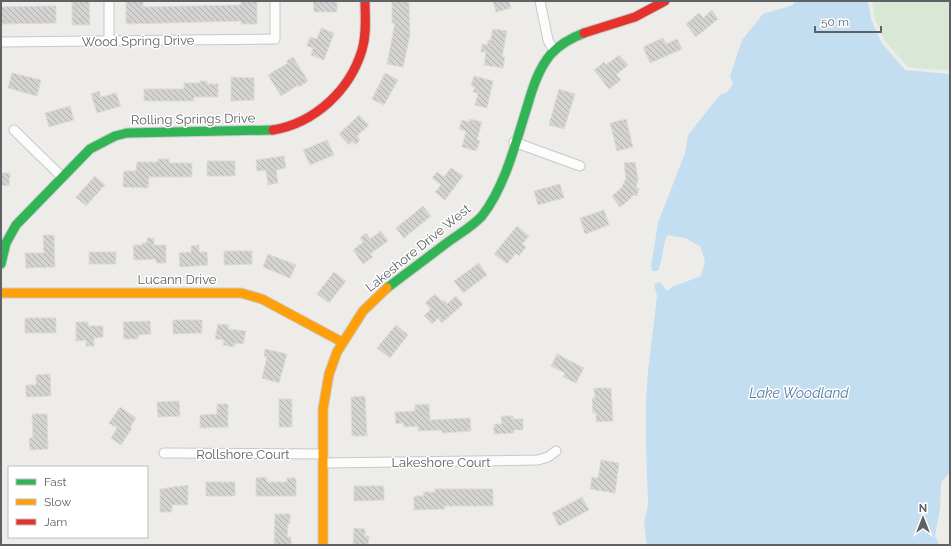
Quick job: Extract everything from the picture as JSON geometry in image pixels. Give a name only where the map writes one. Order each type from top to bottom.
[{"type":"street","points":[[109,1],[109,41]]},
{"type":"street","name":"Wood Spring Drive","points":[[1,42],[276,40],[275,1]]},
{"type":"street","name":"Rolling Springs Drive","points":[[1,264],[3,252],[16,224],[90,149],[115,136],[127,133],[275,130],[295,124],[313,115],[327,105],[338,94],[354,69],[365,35],[365,1]]},
{"type":"street","points":[[540,1],[548,40],[554,51]]},
{"type":"street","name":"Lakeshore Drive West","points":[[323,545],[324,398],[329,374],[342,342],[363,311],[384,290],[469,227],[481,216],[495,195],[504,174],[533,86],[544,64],[554,51],[568,39],[626,20],[658,6],[665,1]]},
{"type":"street","points":[[14,130],[62,177]]},
{"type":"street","points":[[514,142],[580,166]]},
{"type":"street","name":"Lucann Drive","points":[[1,293],[241,293],[262,299],[342,342]]},
{"type":"street","name":"Lakeshore Court","points":[[323,458],[538,460],[548,457],[556,451]]},
{"type":"street","name":"Rollshore Court","points":[[164,454],[323,458]]},
{"type":"green space","points":[[872,1],[950,1],[950,70],[908,67],[885,41],[875,19]]},
{"type":"water","name":"Lake Woodland","points":[[795,1],[868,1],[871,19],[881,42],[905,70],[950,74],[950,473],[941,482],[940,508],[935,536],[939,545],[647,545],[644,524],[648,504],[646,403],[648,371],[657,296],[654,284],[660,282],[667,291],[672,287],[701,276],[705,261],[700,246],[685,238],[667,235],[658,271],[653,271],[651,267],[658,223],[685,153],[688,135],[720,95],[727,92],[733,84],[730,76],[742,40],[763,14],[793,5]]},
{"type":"building","points":[[72,1],[89,1],[90,25],[72,25]]},
{"type":"building","points":[[126,1],[143,1],[143,7],[241,5],[241,1],[257,1],[257,24],[241,24],[241,21],[126,24]]},
{"type":"building","points":[[313,1],[337,1],[337,12],[314,12]]},
{"type":"building","points":[[392,1],[409,1],[410,35],[403,67],[387,64],[395,23],[392,23]]},
{"type":"building","points":[[493,1],[509,1],[511,8],[496,12]]},
{"type":"building","points":[[56,6],[56,23],[1,24],[1,7]]},
{"type":"building","points":[[712,10],[718,19],[696,37],[686,24],[699,13],[703,18]]},
{"type":"building","points":[[321,28],[334,33],[324,60],[311,55],[313,48],[307,46],[310,37],[317,39]]},
{"type":"building","points":[[493,29],[507,31],[502,57],[505,57],[503,68],[484,65],[486,52],[481,52],[482,44],[487,45],[488,40],[490,41]]},
{"type":"building","points":[[663,38],[666,44],[677,39],[682,49],[650,63],[643,47]]},
{"type":"building","points":[[619,55],[628,65],[616,75],[621,80],[609,89],[594,70],[604,62],[606,65]]},
{"type":"building","points":[[293,57],[308,81],[299,87],[298,85],[281,96],[268,75],[288,63],[286,61]]},
{"type":"building","points":[[12,73],[41,80],[37,96],[8,88]]},
{"type":"building","points":[[385,73],[398,80],[384,105],[372,99]]},
{"type":"building","points":[[474,76],[493,81],[487,108],[475,105],[478,93],[473,92],[475,87],[471,86]]},
{"type":"building","points":[[231,77],[254,78],[254,100],[231,101]]},
{"type":"building","points":[[200,81],[207,81],[207,84],[218,84],[218,97],[194,97],[194,101],[144,101],[144,89],[184,89],[184,83],[200,83]]},
{"type":"building","points":[[559,89],[575,94],[564,129],[549,125]]},
{"type":"building","points":[[99,91],[101,97],[116,93],[121,106],[97,113],[91,94]]},
{"type":"building","points":[[70,106],[74,120],[49,127],[45,113]]},
{"type":"building","points":[[359,115],[369,125],[357,136],[360,140],[355,145],[352,141],[349,145],[339,134]]},
{"type":"building","points":[[470,119],[482,122],[477,140],[480,141],[476,151],[462,147],[466,131],[459,129],[462,120],[469,122]]},
{"type":"building","points":[[626,119],[633,147],[617,151],[610,123]]},
{"type":"building","points":[[327,140],[334,155],[310,165],[303,150]]},
{"type":"building","points":[[284,156],[286,168],[276,170],[278,183],[268,185],[266,170],[257,171],[256,160]]},
{"type":"building","points":[[158,159],[169,159],[169,163],[192,163],[192,177],[149,177],[148,188],[123,187],[124,171],[136,171],[137,162],[158,162]]},
{"type":"building","points":[[207,161],[235,161],[235,176],[207,176]]},
{"type":"building","points":[[635,162],[638,179],[636,188],[639,188],[637,196],[633,195],[620,207],[612,196],[621,188],[626,179],[624,163]]},
{"type":"building","points":[[451,168],[463,176],[445,200],[435,192],[441,185],[432,178],[437,172],[444,177]]},
{"type":"building","points":[[1,173],[10,173],[9,186],[1,185]]},
{"type":"building","points":[[95,176],[105,185],[86,206],[76,197]]},
{"type":"building","points":[[560,184],[564,198],[538,205],[534,191]]},
{"type":"building","points":[[423,206],[431,216],[404,238],[396,228]]},
{"type":"building","points":[[604,210],[609,225],[585,234],[580,218]]},
{"type":"building","points":[[517,226],[529,236],[522,244],[526,247],[519,256],[516,253],[507,264],[494,254]]},
{"type":"building","points":[[381,231],[388,241],[370,254],[373,257],[363,264],[353,250],[363,242],[360,238],[366,233],[370,239]]},
{"type":"building","points":[[43,235],[54,235],[55,267],[26,268],[25,253],[44,253]]},
{"type":"building","points":[[147,238],[154,238],[154,245],[166,245],[166,263],[156,263],[156,259],[134,260],[133,245],[142,245],[142,243],[147,243]]},
{"type":"building","points":[[199,245],[199,252],[207,252],[208,265],[180,267],[179,253],[191,252],[191,246]]},
{"type":"building","points":[[224,251],[252,251],[252,264],[224,265]]},
{"type":"building","points":[[89,252],[116,252],[116,264],[89,264]]},
{"type":"building","points":[[268,254],[296,265],[290,278],[263,267]]},
{"type":"building","points":[[479,263],[487,275],[463,293],[454,281]]},
{"type":"building","points":[[334,272],[346,281],[329,303],[317,294]]},
{"type":"building","points":[[435,294],[447,304],[456,296],[463,304],[442,323],[438,318],[432,324],[424,316],[431,309],[425,303]]},
{"type":"building","points":[[25,318],[56,318],[56,333],[25,333]]},
{"type":"building","points":[[173,320],[202,320],[202,333],[173,334]]},
{"type":"building","points":[[150,321],[151,334],[138,335],[138,339],[124,339],[123,322]]},
{"type":"building","points":[[76,322],[88,322],[88,326],[103,326],[103,337],[94,338],[94,346],[86,346],[86,340],[76,341]]},
{"type":"building","points":[[218,324],[229,325],[228,329],[246,331],[243,344],[235,343],[235,347],[223,345],[224,340],[215,339]]},
{"type":"building","points":[[396,325],[408,335],[390,358],[377,348]]},
{"type":"building","points":[[265,349],[287,354],[279,383],[262,378],[267,357],[264,356]]},
{"type":"building","points":[[557,354],[584,368],[576,383],[563,377],[565,373],[551,366]]},
{"type":"building","points":[[50,374],[51,396],[26,397],[26,385],[36,385],[36,375]]},
{"type":"building","points":[[594,388],[611,388],[613,421],[596,422],[596,413],[593,413],[592,398],[595,398]]},
{"type":"building","points":[[365,396],[367,436],[352,436],[351,397]]},
{"type":"building","points":[[279,399],[292,399],[292,427],[279,427]]},
{"type":"building","points":[[179,401],[180,416],[158,417],[157,402]]},
{"type":"building","points":[[217,404],[228,404],[228,427],[200,428],[200,415],[217,414]]},
{"type":"building","points":[[429,404],[430,420],[470,418],[471,431],[442,433],[442,430],[418,431],[418,426],[404,427],[403,423],[396,424],[395,412],[415,411],[415,405]]},
{"type":"building","points":[[120,407],[136,418],[130,427],[132,428],[121,445],[111,438],[117,428],[109,423]]},
{"type":"building","points":[[32,414],[47,414],[48,449],[30,450],[29,438],[33,438]]},
{"type":"building","points":[[501,416],[513,416],[513,419],[523,419],[523,430],[514,430],[514,433],[494,434],[494,424],[502,424]]},
{"type":"building","points":[[601,460],[619,463],[615,493],[590,489],[592,477],[598,478]]},
{"type":"building","points":[[267,477],[267,482],[287,482],[287,478],[296,478],[296,496],[256,496],[256,478]]},
{"type":"building","points":[[206,482],[235,482],[235,496],[206,496]]},
{"type":"building","points":[[188,485],[188,505],[172,505],[172,512],[160,512],[160,489]]},
{"type":"building","points":[[354,486],[384,486],[384,500],[354,501]]},
{"type":"building","points":[[435,489],[493,489],[493,506],[445,506],[445,509],[414,510],[414,496],[424,496],[423,492],[435,492]]},
{"type":"building","points":[[582,497],[589,510],[559,526],[552,513]]},
{"type":"building","points":[[275,514],[290,514],[287,537],[291,537],[291,545],[274,545]]},
{"type":"building","points":[[354,528],[365,529],[365,536],[369,536],[368,545],[353,545]]},
{"type":"traffic: fast","points":[[387,288],[470,227],[482,216],[498,191],[504,177],[534,84],[543,65],[558,47],[570,39],[584,33]]},
{"type":"traffic: fast","points":[[1,264],[6,243],[16,225],[90,149],[115,136],[127,133],[273,130]]},
{"type":"traffic: slow","points":[[323,545],[323,409],[329,374],[337,352],[363,311],[387,288]]},
{"type":"traffic: slow","points":[[1,293],[241,293],[262,299],[342,342]]},
{"type":"traffic: jam","points":[[273,130],[303,120],[329,102],[340,91],[356,65],[364,44],[365,1]]},
{"type":"traffic: jam","points":[[584,33],[635,17],[665,1]]}]
